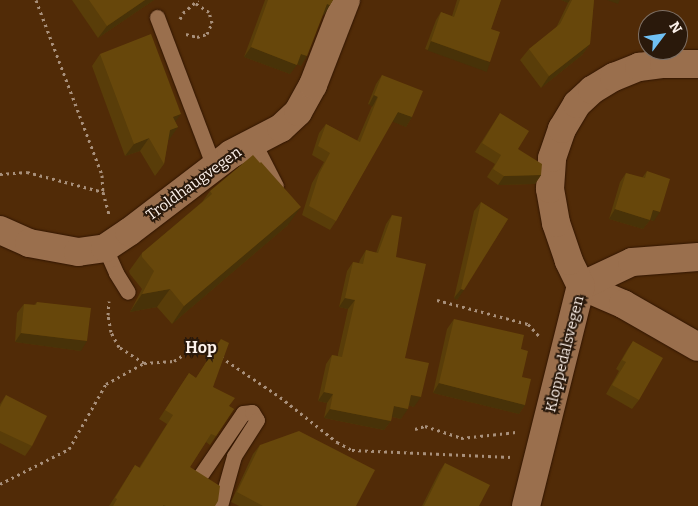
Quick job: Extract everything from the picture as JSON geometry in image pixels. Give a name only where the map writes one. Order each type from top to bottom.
[{"type":"street","name":"Troldhaugvegen","points":[[0,230],[29,243],[78,252],[105,248],[214,167],[281,128],[298,112],[313,85],[346,0]]},
{"type":"street","name":"Kloppedalsvegen","points":[[526,506],[581,286],[569,261],[556,224],[550,189],[552,158],[562,129],[577,104],[592,90],[614,77],[639,67],[664,64],[698,64]]},
{"type":"street","points":[[581,286],[632,262],[698,257]]},
{"type":"street","points":[[581,286],[623,304],[698,347]]},
{"type":"lane","points":[[157,17],[214,167]]},
{"type":"lane","points":[[254,142],[284,203]]},
{"type":"lane","points":[[105,248],[116,273],[128,292]]},
{"type":"lane","points":[[200,476],[243,413],[252,412],[257,420],[234,456],[220,506]]},
{"type":"path","points":[[36,0],[102,175],[103,192],[110,217]]},
{"type":"path","points":[[178,24],[183,13],[197,2],[208,12],[212,23],[208,34],[196,37],[185,34],[182,29]]},
{"type":"path","points":[[0,174],[27,172],[103,192]]},
{"type":"path","points":[[437,300],[528,324],[542,340]]},
{"type":"path","points":[[112,332],[119,347],[144,363]]},
{"type":"path","points":[[0,484],[69,449],[106,384],[144,363],[174,361],[202,343],[214,354],[280,397],[338,442],[352,450],[528,458],[532,443],[542,446]]},
{"type":"path","points":[[415,428],[425,426],[461,438],[520,432]]},
{"type":"building","points":[[89,0],[145,0],[107,26]]},
{"type":"building","points":[[268,0],[333,0],[330,5],[327,4],[307,56],[301,54],[297,65],[251,47]]},
{"type":"building","points":[[460,0],[501,0],[491,29],[500,32],[490,62],[431,41],[441,12],[454,17]]},
{"type":"building","points":[[572,0],[594,0],[590,44],[549,76],[529,49],[560,24]]},
{"type":"building","points":[[151,34],[181,114],[173,117],[178,127],[170,130],[164,164],[149,138],[134,144],[100,54]]},
{"type":"building","points":[[382,75],[423,91],[412,117],[398,112],[336,221],[309,206],[319,174],[330,153],[318,146],[326,124],[360,142],[378,97],[374,95]]},
{"type":"building","points":[[500,113],[529,131],[518,149],[542,164],[541,175],[504,176],[493,169],[501,155],[482,143]]},
{"type":"building","points":[[253,155],[301,207],[184,306],[170,289],[142,294],[154,271],[142,257],[142,253],[212,194],[210,191]]},
{"type":"building","points":[[647,171],[670,179],[660,212],[653,210],[650,220],[615,209],[626,173],[645,178]]},
{"type":"building","points":[[481,202],[508,219],[464,290],[461,289]]},
{"type":"building","points":[[392,215],[402,217],[396,257],[426,264],[405,358],[429,363],[421,397],[411,395],[408,409],[394,406],[391,421],[330,409],[333,394],[324,392],[332,355],[342,357],[355,300],[345,298],[353,262],[363,264],[366,250],[378,253]]},
{"type":"building","points":[[37,302],[91,308],[87,341],[21,333],[24,304],[36,305]]},
{"type":"building","points":[[454,319],[524,335],[521,349],[528,351],[522,377],[531,379],[525,405],[439,383]]},
{"type":"building","points":[[221,339],[229,343],[213,387],[235,398],[229,406],[234,409],[216,436],[211,434],[190,467],[220,486],[218,501],[215,506],[113,506],[117,499],[115,498],[135,465],[140,468],[173,415],[165,410],[189,373],[196,378]]},
{"type":"building","points":[[633,341],[663,358],[639,400],[612,385],[626,362],[622,360]]},
{"type":"building","points":[[6,395],[47,416],[32,446],[0,431],[0,407]]},
{"type":"building","points":[[299,431],[375,470],[356,506],[263,506],[237,492],[260,445]]},
{"type":"building","points":[[445,463],[490,485],[479,506],[424,506]]},
{"type":"district","name":"Hop","points":[[201,348]]}]
